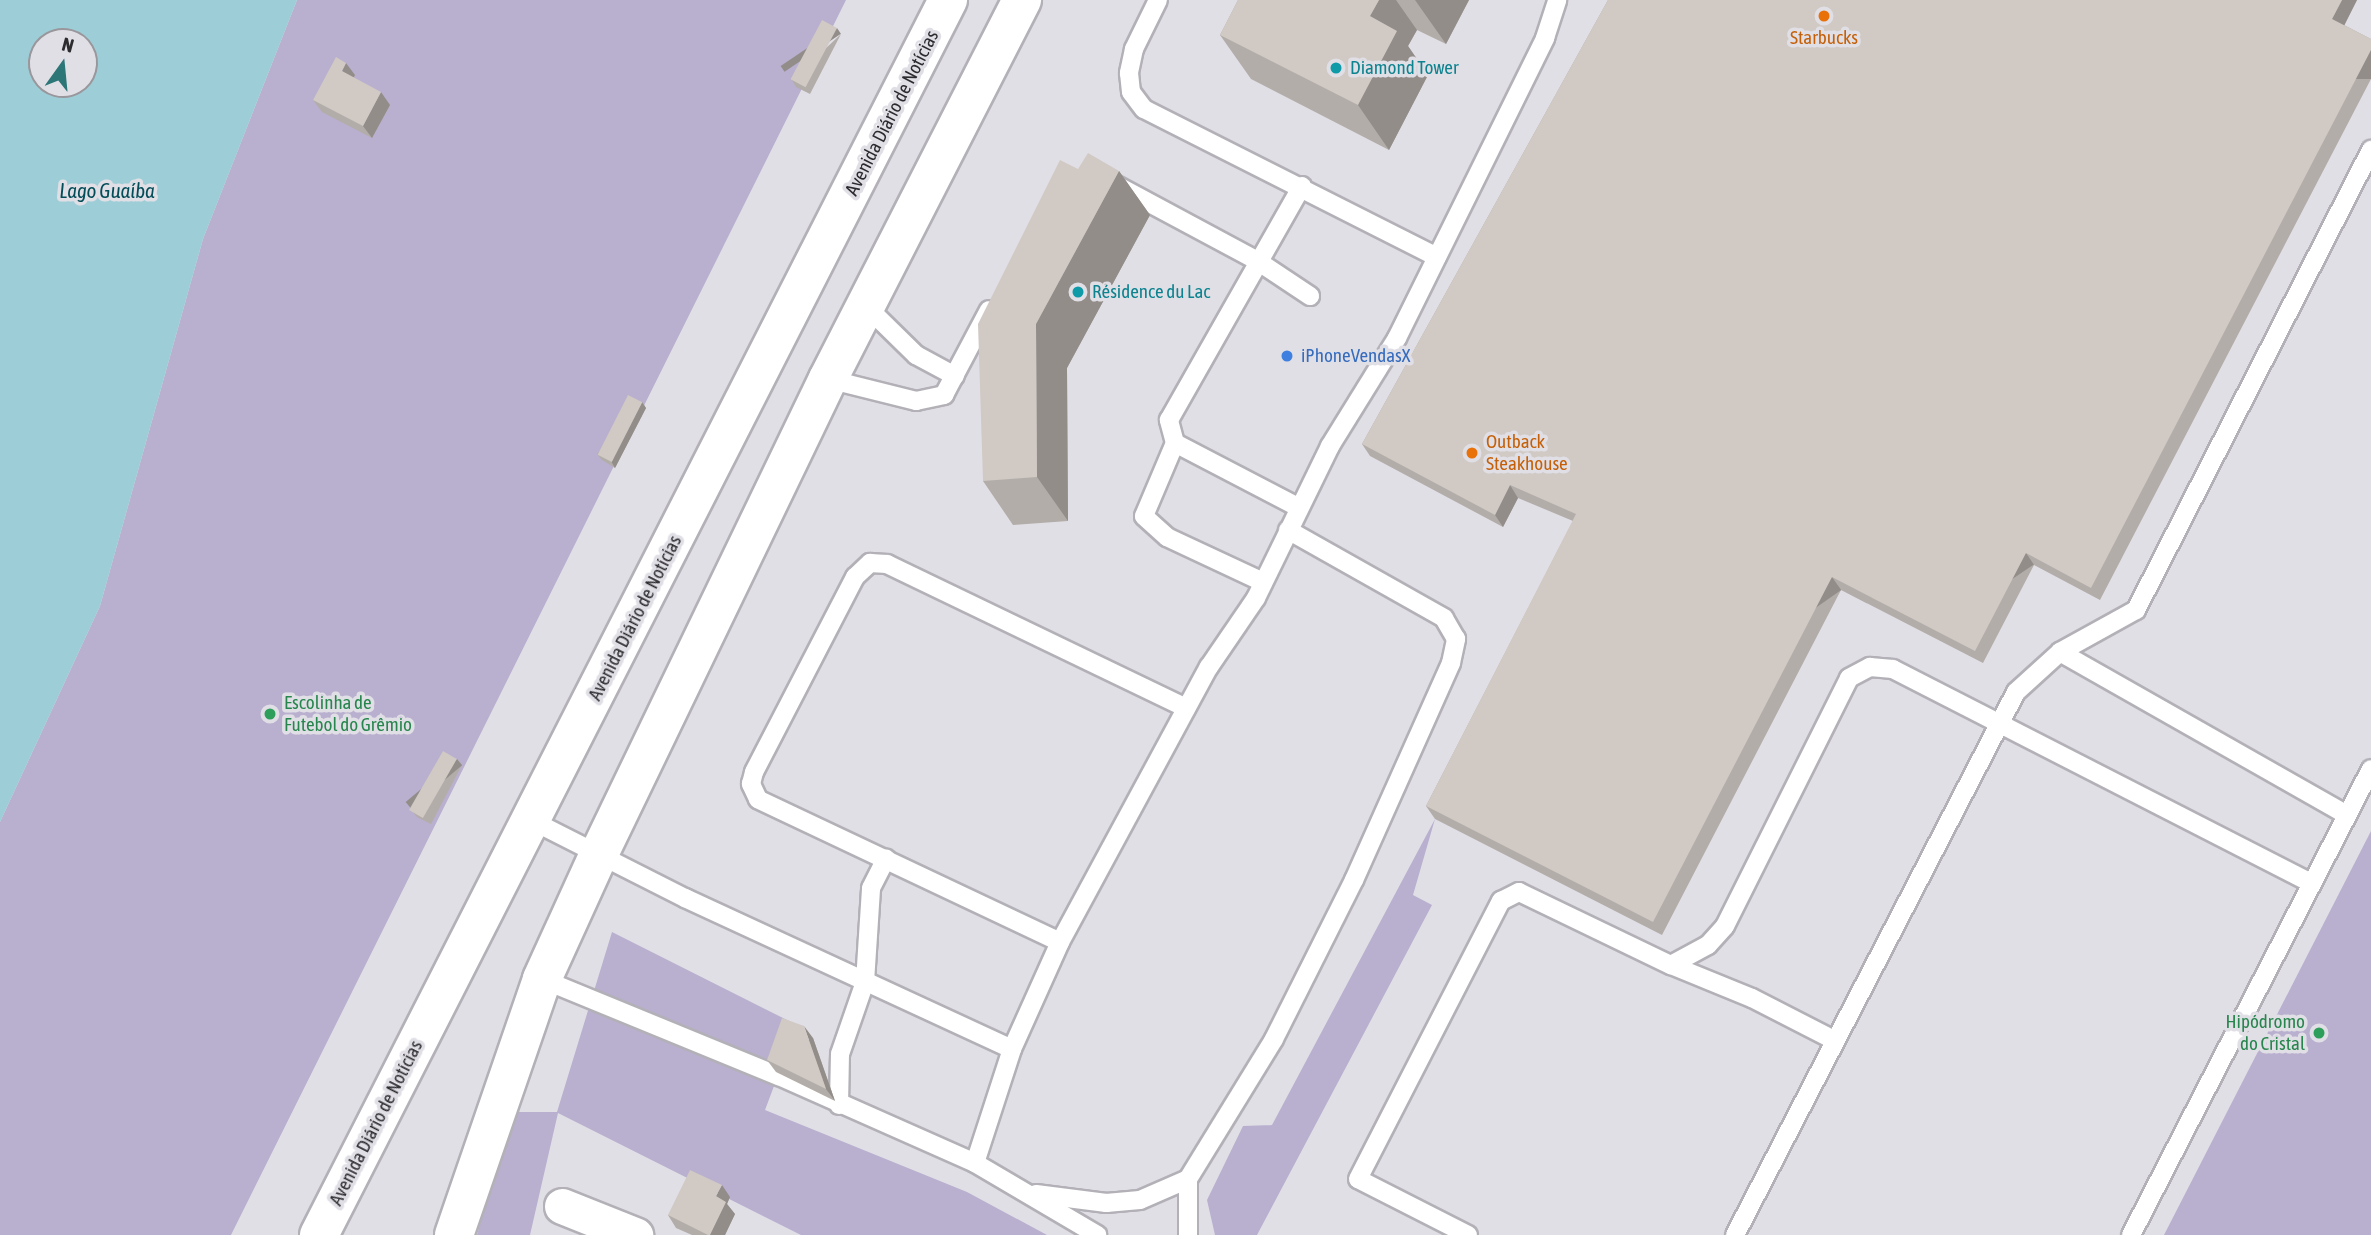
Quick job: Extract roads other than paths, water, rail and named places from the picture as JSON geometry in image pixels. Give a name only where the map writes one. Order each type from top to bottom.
[{"type":"main road","name":"Avenida Diário de Notícias","points":[[319,1235],[948,0]]},
{"type":"main road","points":[[454,1235],[542,979],[598,856],[828,379],[1022,0]]},
{"type":"street","points":[[562,1206],[635,1235]]},
{"type":"lane","points":[[1158,0],[1134,49],[1129,73],[1131,92],[1144,109],[1302,186],[1437,257]]},
{"type":"lane","points":[[975,1163],[1012,1049],[1060,942],[1186,708],[1259,590],[1298,508],[1397,338],[1545,38],[1557,0]]},
{"type":"lane","points":[[1735,1235],[2016,692],[2060,652],[2136,610],[2371,150]]},
{"type":"lane","points":[[1104,179],[1256,260],[1310,296]]},
{"type":"lane","points":[[1259,590],[1167,537],[1144,516],[1175,443],[1169,420],[1256,260],[1302,186]]},
{"type":"lane","points":[[828,379],[916,401],[944,395],[1000,289]]},
{"type":"lane","points":[[866,306],[916,355],[955,376]]},
{"type":"lane","points":[[1175,443],[1298,508]]},
{"type":"lane","points":[[1188,1235],[1188,1179],[1274,1039],[1354,880],[1451,663],[1456,639],[1444,618],[1288,530]]},
{"type":"lane","points":[[1060,942],[758,799],[751,784],[855,577],[870,564],[887,564],[1186,708]]},
{"type":"lane","points":[[2060,652],[2347,815]]},
{"type":"lane","points":[[1671,965],[1708,945],[1725,926],[1849,678],[1870,667],[1892,669],[2312,883]]},
{"type":"lane","points":[[2131,1235],[2371,769]]},
{"type":"lane","points":[[531,820],[598,856],[1012,1049]]},
{"type":"lane","points":[[839,1105],[840,1054],[865,982],[870,888],[886,859]]},
{"type":"lane","points":[[1468,1235],[1359,1179],[1501,901],[1519,892],[1671,965],[1752,998],[1834,1040]]},
{"type":"lane","points":[[542,979],[975,1163],[1097,1235]]},
{"type":"lane","points":[[1026,1193],[1106,1203],[1140,1200],[1188,1179]]},
{"type":"water","name":"Lago Guaíba","points":[[0,0],[297,0],[203,239],[100,606],[0,822]]},
{"type":"place","name":"Starbucks","points":[[1824,16]]},
{"type":"place","name":"Diamond Tower","points":[[1336,68]]},
{"type":"place","name":"Résidence du Lac","points":[[1078,292]]},
{"type":"place","name":"iPhoneVendasX","points":[[1287,356]]},
{"type":"place","name":"Outback Steakhouse","points":[[1472,453]]},
{"type":"place","name":"Escolinha de Futebol do Grêmio","points":[[270,714]]},
{"type":"place","name":"Hipódromo do Cristal","points":[[2319,1033]]}]
